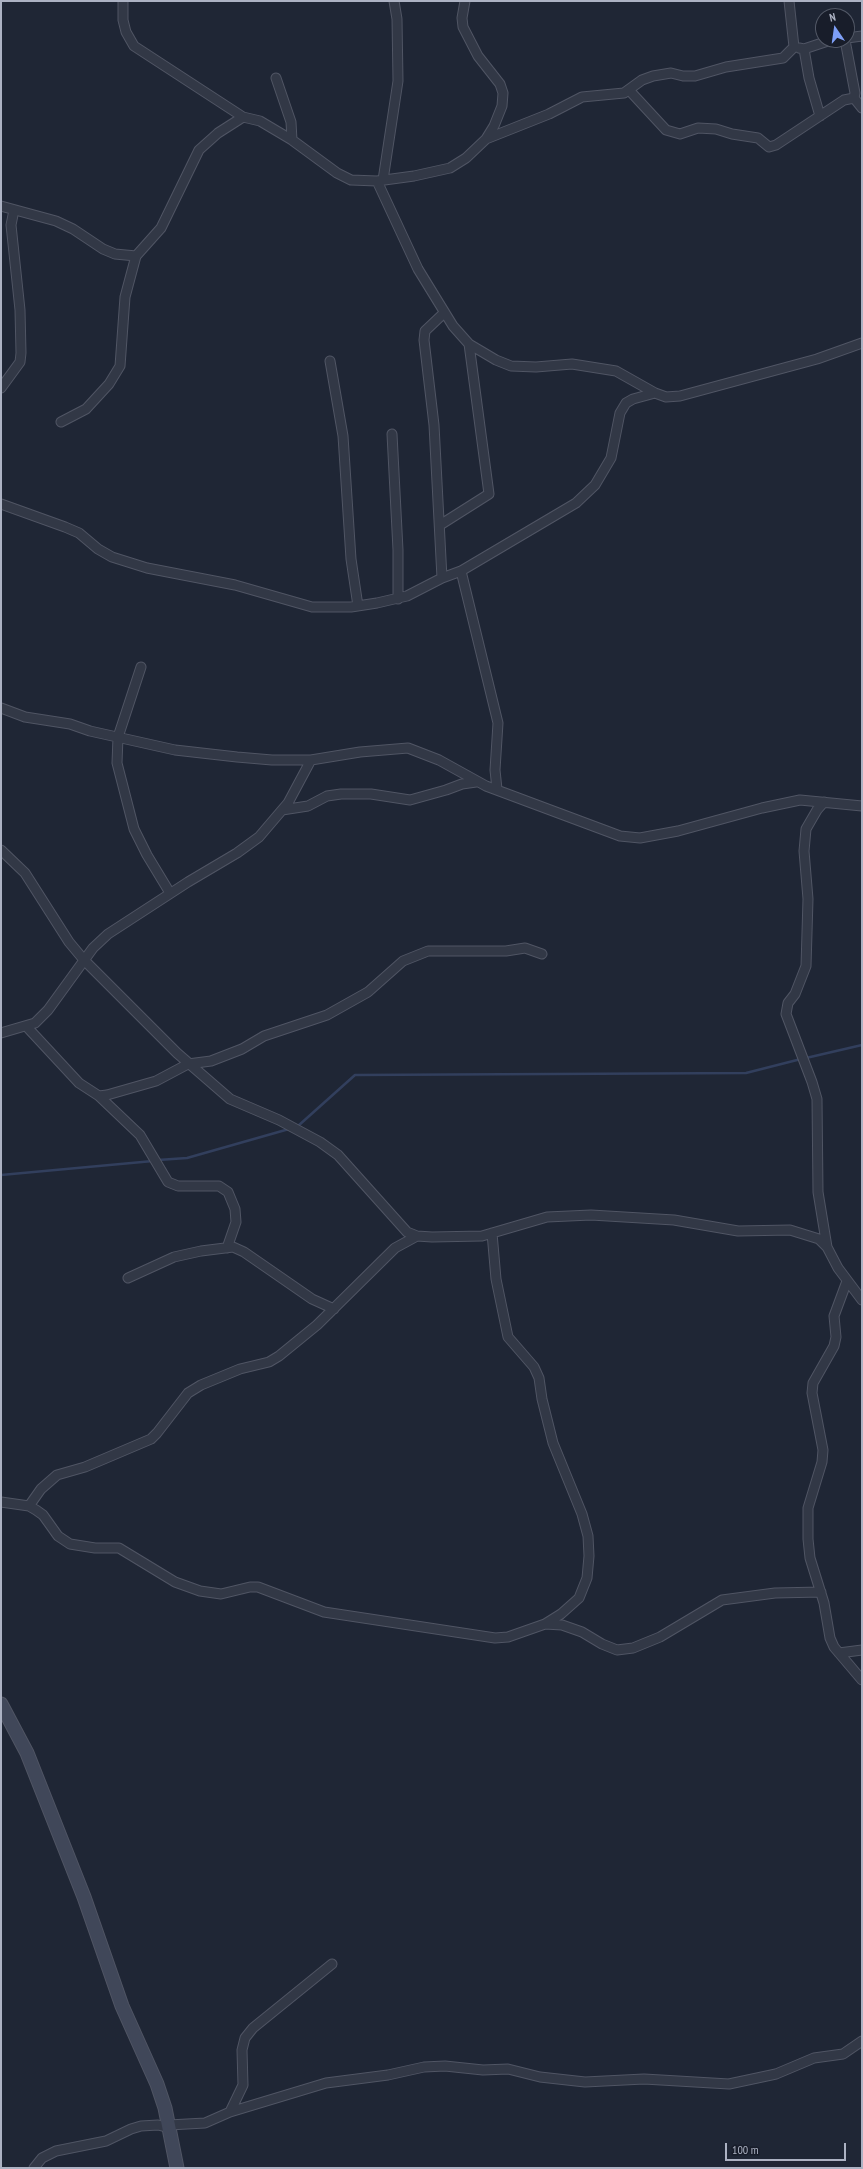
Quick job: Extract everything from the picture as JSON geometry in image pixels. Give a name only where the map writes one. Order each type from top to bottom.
[{"type":"street","points":[[123,1],[123,20],[126,32],[134,46],[243,117],[260,121],[292,140],[344,177],[364,182],[414,176],[450,168],[466,158],[486,139],[494,126],[502,106],[503,93],[496,78],[478,56],[469,40],[462,18],[465,1]]},
{"type":"street","points":[[394,1],[397,19],[398,81],[380,181],[418,270],[444,312],[469,344],[496,360],[511,366],[536,367],[572,364],[616,371],[655,393],[666,397],[680,396],[817,359],[862,343]]},
{"type":"street","points":[[789,1],[794,47]]},
{"type":"street","points":[[794,47],[804,49],[815,45]]},
{"type":"street","points":[[486,139],[549,114],[582,97],[622,94],[642,80],[653,76],[671,73],[683,76],[695,76],[726,67],[766,62],[782,58],[794,47]]},
{"type":"street","points":[[847,48],[862,108]]},
{"type":"street","points":[[804,49],[809,78],[820,116]]},
{"type":"street","points":[[276,78],[291,122],[292,140]]},
{"type":"street","points":[[629,90],[666,130],[680,134],[698,128],[712,128],[732,134],[756,137],[769,147],[776,145],[857,93]]},
{"type":"street","points":[[61,422],[86,410],[109,384],[120,366],[124,297],[136,256],[161,228],[199,150],[218,133],[243,117]]},
{"type":"street","points":[[1,206],[56,221],[74,229],[103,249],[115,254],[136,256]]},
{"type":"street","points":[[1,388],[20,362],[21,353],[11,225],[14,210]]},
{"type":"street","points":[[442,578],[434,425],[424,340],[425,331],[444,312]]},
{"type":"street","points":[[440,525],[489,494],[469,344]]},
{"type":"street","points":[[330,361],[343,436],[351,565],[358,606]]},
{"type":"street","points":[[1,504],[79,533],[98,549],[131,564],[235,585],[312,607],[358,606],[398,599],[442,578],[461,571],[576,503],[595,485],[611,458],[620,413],[626,403],[633,398],[655,393]]},
{"type":"street","points":[[392,434],[398,550],[398,599]]},
{"type":"street","points":[[461,571],[497,718],[497,789]]},
{"type":"street","points":[[140,667],[118,737],[117,764],[134,829],[147,855],[170,893]]},
{"type":"street","points":[[1,708],[25,717],[70,724],[118,737],[198,753],[272,760],[311,760],[360,752],[408,748],[440,760],[476,782],[620,836],[640,838],[678,831],[800,800],[862,806]]},
{"type":"street","points":[[1,1033],[27,1027],[36,1023],[48,1010],[84,960],[98,943],[108,934],[170,893],[254,841],[282,810],[311,760]]},
{"type":"street","points":[[282,810],[308,806],[333,794],[371,794],[410,800],[462,784],[476,782]]},
{"type":"street","points":[[824,802],[817,810],[806,829],[804,851],[808,899],[806,966],[795,994],[788,1003],[786,1014],[817,1099],[818,1192],[827,1247]]},
{"type":"street","points":[[1,850],[25,873],[69,942],[84,960],[188,1064],[230,1099],[279,1120],[320,1142],[338,1155],[407,1232],[417,1236],[463,1237],[492,1233],[547,1217],[591,1215],[674,1220],[738,1231],[790,1230],[819,1239],[827,1247],[838,1268],[862,1300]]},
{"type":"street","points":[[99,1096],[132,1089],[156,1081],[188,1064],[211,1061],[242,1050],[264,1036],[328,1015],[368,992],[403,961],[428,951],[502,951],[525,948],[542,954]]},
{"type":"street","points":[[27,1027],[78,1082],[99,1096],[140,1135],[168,1182],[178,1186],[219,1186],[228,1192],[235,1210],[236,1222],[227,1248]]},
{"type":"street","points":[[1,1502],[29,1506],[43,1515],[58,1536],[70,1544],[95,1548],[119,1548],[175,1582],[200,1591],[221,1594],[250,1587],[258,1587],[324,1612],[495,1638],[508,1637],[545,1624],[561,1614],[579,1598],[587,1578],[589,1556],[588,1536],[582,1514],[553,1443],[542,1399],[539,1378],[534,1367],[508,1337],[496,1279],[492,1233]]},
{"type":"street","points":[[29,1506],[41,1489],[50,1480],[64,1472],[85,1467],[151,1439],[188,1394],[201,1385],[240,1368],[274,1359],[317,1325],[395,1248],[417,1236]]},
{"type":"street","points":[[128,1278],[174,1257],[227,1248],[237,1248],[312,1299],[334,1309]]},
{"type":"street","points":[[847,1281],[834,1316],[836,1337],[834,1346],[817,1374],[812,1393],[823,1450],[822,1462],[808,1508],[808,1539],[810,1558],[821,1592],[830,1638],[839,1653],[862,1680]]},
{"type":"street","points":[[545,1624],[562,1625],[582,1632],[602,1644],[617,1650],[633,1648],[660,1637],[722,1600],[775,1593],[821,1592]]},
{"type":"street","points":[[839,1653],[862,1650]]},
{"type":"street","points":[[3,1711],[27,1753],[84,1897],[122,2006],[157,2084],[169,2126],[177,2168]]},
{"type":"street","points":[[230,2112],[243,2085],[242,2050],[245,2038],[253,2028],[332,1964]]},
{"type":"street","points":[[34,2168],[42,2158],[56,2151],[106,2141],[131,2128],[141,2126],[169,2126],[205,2123],[230,2112],[326,2083],[433,2066],[471,2070],[508,2069],[540,2077],[585,2082],[644,2079],[729,2084],[776,2074],[814,2058],[843,2054],[862,2041]]},
{"type":"waterway","points":[[806,1058],[862,1045]]},
{"type":"waterway","points":[[298,1126],[355,1075],[746,1073],[801,1059]]},
{"type":"waterway","points":[[158,1160],[187,1158],[289,1129]]},
{"type":"waterway","points":[[1,1175],[153,1161]]}]
